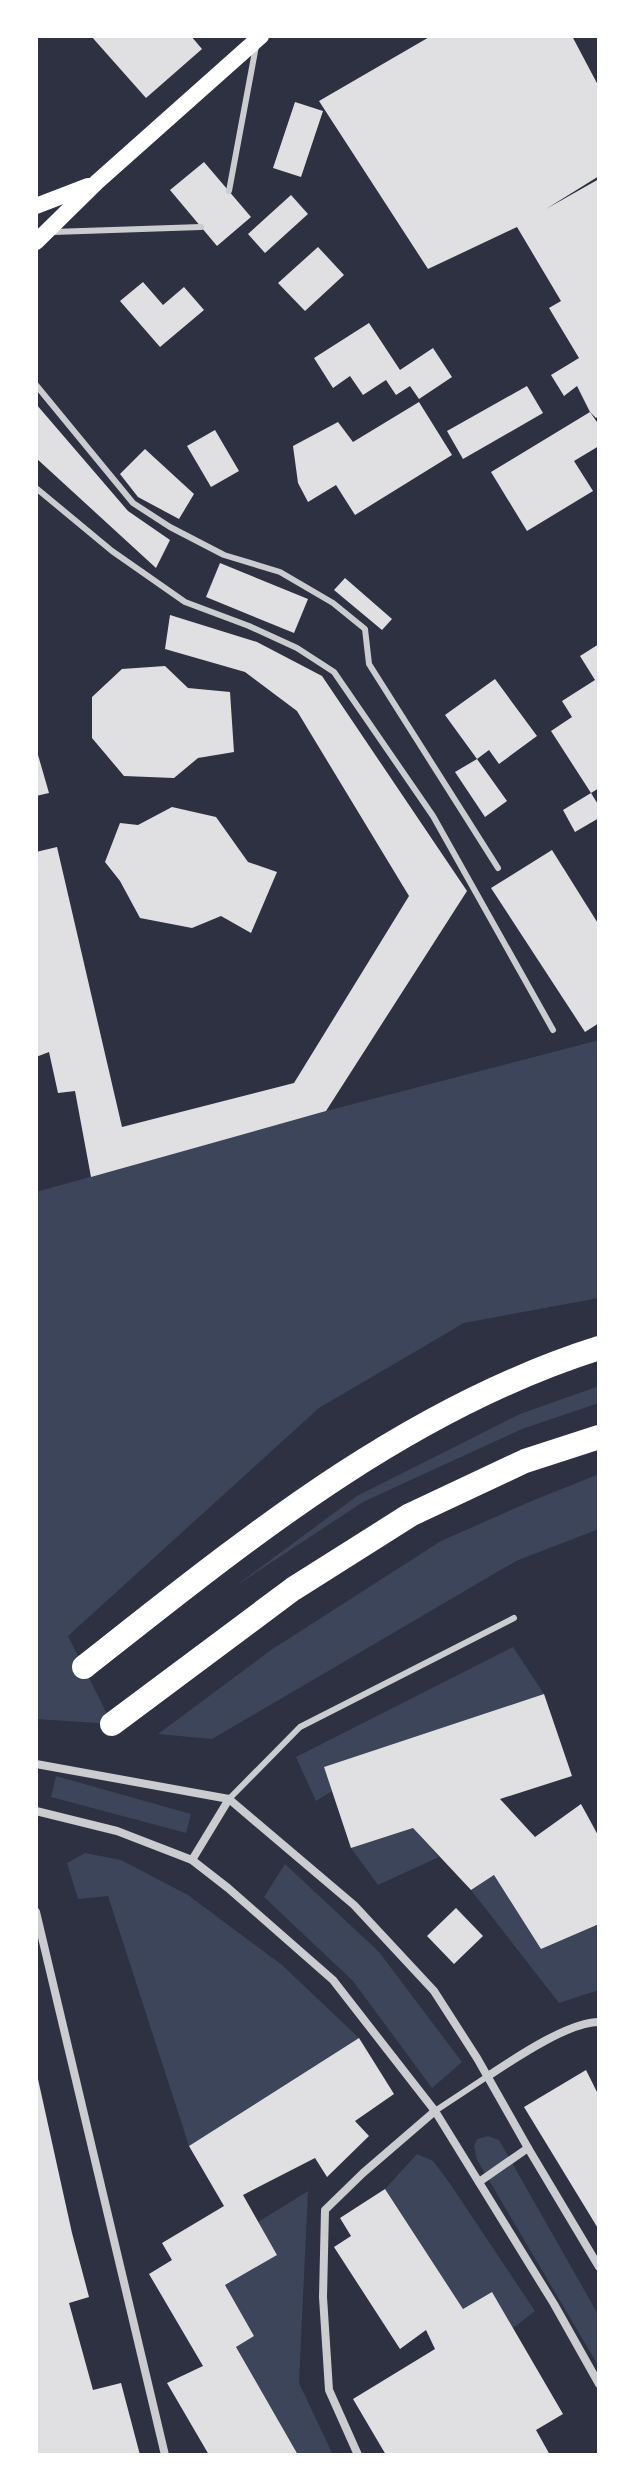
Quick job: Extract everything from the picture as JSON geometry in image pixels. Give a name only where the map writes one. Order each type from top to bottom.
[{"type":"highway","points":[[84,1667],[250,1536],[439,1414],[563,1359],[599,1348]]},
{"type":"highway","points":[[112,1724],[293,1589],[410,1515],[525,1461],[599,1437]]},
{"type":"main road","points":[[41,237],[97,182],[260,38]]},
{"type":"main road","points":[[36,206],[97,182]]},
{"type":"street","points":[[36,1764],[229,1799],[354,1905],[434,1991],[488,2076],[599,2267]]},
{"type":"street","points":[[192,1860],[229,1799]]},
{"type":"street","points":[[36,1811],[117,1831],[192,1860],[333,1980],[435,2111],[554,2304],[599,2384]]},
{"type":"street","points":[[36,1912],[165,2455]]},
{"type":"street","points":[[488,2076],[534,2047],[588,2022],[599,2022]]},
{"type":"street","points":[[358,2455],[329,2390],[323,2297],[325,2210],[435,2111]]},
{"type":"street","points":[[479,2182],[528,2148]]},
{"type":"lane","points":[[229,191],[260,38]]},
{"type":"lane","points":[[41,237],[201,227]]},
{"type":"lane","points":[[36,385],[133,503],[170,527],[224,555],[280,572],[333,603],[365,629],[369,664],[498,868]]},
{"type":"lane","points":[[36,488],[112,551],[185,602],[297,648],[334,672],[433,816],[553,1030]]},
{"type":"lane","points":[[229,1799],[300,1727],[514,1618]]},
{"type":"lane","points":[[435,2111],[488,2076]]},
{"type":"shaded area","points":[[599,1040],[599,1298],[464,1323],[319,1408],[68,1636],[112,1724],[36,1719],[36,1192],[326,1111]]},
{"type":"shaded area","points":[[599,1386],[599,1403],[522,1429],[363,1502],[234,1587],[357,1496],[520,1414]]},
{"type":"shaded area","points":[[599,1474],[599,1529],[516,1561],[212,1739],[158,1734],[271,1650],[441,1541]]},
{"type":"shaded area","points":[[513,1647],[544,1694],[324,1767],[332,1791],[316,1801],[296,1757]]},
{"type":"shaded area","points":[[56,1776],[191,1814],[186,1833],[51,1797]]},
{"type":"shaded area","points":[[413,1828],[439,1857],[378,1885],[351,1848]]},
{"type":"shaded area","points":[[85,1853],[121,1860],[188,1895],[282,1965],[359,2038],[189,2146],[108,1896],[78,1899],[67,1863]]},
{"type":"shaded area","points":[[285,1864],[379,1952],[462,2062],[432,2088],[353,1981],[264,1897]]},
{"type":"shaded area","points":[[494,1875],[542,1948],[599,1924],[599,1990],[559,2003],[471,1890]]},
{"type":"shaded area","points":[[488,2136],[499,2140],[599,2316],[599,2367],[477,2160],[474,2146],[477,2139]]},
{"type":"shaded area","points":[[417,2154],[433,2161],[535,2311],[513,2328],[492,2292],[463,2309],[385,2189]]},
{"type":"shaded area","points":[[308,2191],[299,2383],[333,2455],[298,2455],[236,2347],[254,2336],[225,2285],[277,2255],[258,2222]]},
{"type":"building","points":[[91,36],[191,36],[202,49],[146,98]]},
{"type":"building","points":[[431,36],[572,36],[599,87],[599,176],[546,209],[599,179],[599,416],[596,418],[577,386],[564,396],[551,375],[579,358],[549,308],[561,301],[517,227],[428,269],[319,101]]},
{"type":"building","points":[[295,102],[323,111],[301,177],[273,168]]},
{"type":"building","points":[[204,162],[251,217],[217,246],[170,190]]},
{"type":"building","points":[[291,195],[308,214],[265,253],[248,234]]},
{"type":"building","points":[[318,247],[344,275],[305,311],[278,283]]},
{"type":"building","points":[[143,282],[163,305],[184,287],[204,310],[160,347],[120,301]]},
{"type":"building","points":[[369,323],[400,370],[433,348],[452,377],[419,399],[410,386],[396,395],[386,380],[363,395],[350,376],[333,388],[314,358]]},
{"type":"building","points":[[527,386],[543,413],[463,459],[447,431]]},
{"type":"building","points":[[419,402],[452,455],[355,515],[336,485],[308,502],[298,483],[293,446],[338,422],[353,442]]},
{"type":"building","points":[[36,404],[128,511],[170,540],[156,568],[36,458]]},
{"type":"building","points":[[590,412],[599,425],[599,446],[574,461],[593,491],[527,531],[491,472]]},
{"type":"building","points":[[215,430],[239,471],[211,487],[187,446]]},
{"type":"building","points":[[145,449],[194,494],[179,519],[138,497],[120,474]]},
{"type":"building","points":[[220,563],[308,599],[294,633],[206,597]]},
{"type":"building","points":[[345,578],[392,619],[382,630],[334,590]]},
{"type":"building","points":[[170,615],[257,642],[322,676],[467,891],[326,1111],[91,1177],[75,1091],[58,1093],[49,1052],[36,1057],[36,852],[57,847],[122,1127],[294,1083],[409,896],[297,711],[245,672],[165,649]]},
{"type":"building","points":[[599,644],[599,788],[591,793],[551,731],[572,717],[562,701],[595,680],[580,656]]},
{"type":"building","points":[[165,666],[188,688],[230,692],[234,752],[198,758],[174,778],[124,776],[92,738],[92,697],[122,669]]},
{"type":"building","points":[[495,679],[537,736],[499,764],[489,750],[477,759],[445,715]]},
{"type":"building","points":[[36,748],[49,793],[36,796]]},
{"type":"building","points":[[477,759],[507,801],[485,817],[455,772]]},
{"type":"building","points":[[591,793],[599,806],[599,818],[575,832],[563,810]]},
{"type":"building","points":[[172,807],[216,817],[248,862],[277,872],[251,933],[221,916],[192,928],[140,918],[120,881],[105,862],[120,823],[138,825]]},
{"type":"building","points":[[552,850],[599,925],[599,1023],[585,1032],[491,888]]},
{"type":"building","points":[[544,1694],[572,1776],[500,1799],[535,1837],[581,1804],[599,1837],[599,1924],[541,1949],[494,1875],[471,1890],[413,1828],[351,1848],[324,1767]]},
{"type":"building","points":[[456,1908],[483,1936],[454,1964],[427,1936]]},
{"type":"building","points":[[359,2038],[394,2094],[355,2121],[369,2136],[327,2177],[315,2158],[243,2195],[277,2255],[225,2285],[254,2336],[236,2347],[298,2455],[209,2455],[167,2383],[203,2366],[149,2274],[172,2260],[162,2243],[224,2206],[189,2146]]},
{"type":"building","points":[[36,2070],[89,2297],[69,2303],[93,2390],[121,2383],[140,2455],[36,2455]]},
{"type":"building","points":[[586,2070],[599,2096],[599,2230],[524,2107]]},
{"type":"building","points":[[385,2189],[463,2309],[492,2292],[563,2414],[536,2430],[550,2455],[386,2455],[353,2399],[435,2349],[426,2330],[400,2349],[334,2247],[351,2236],[340,2218]]}]
